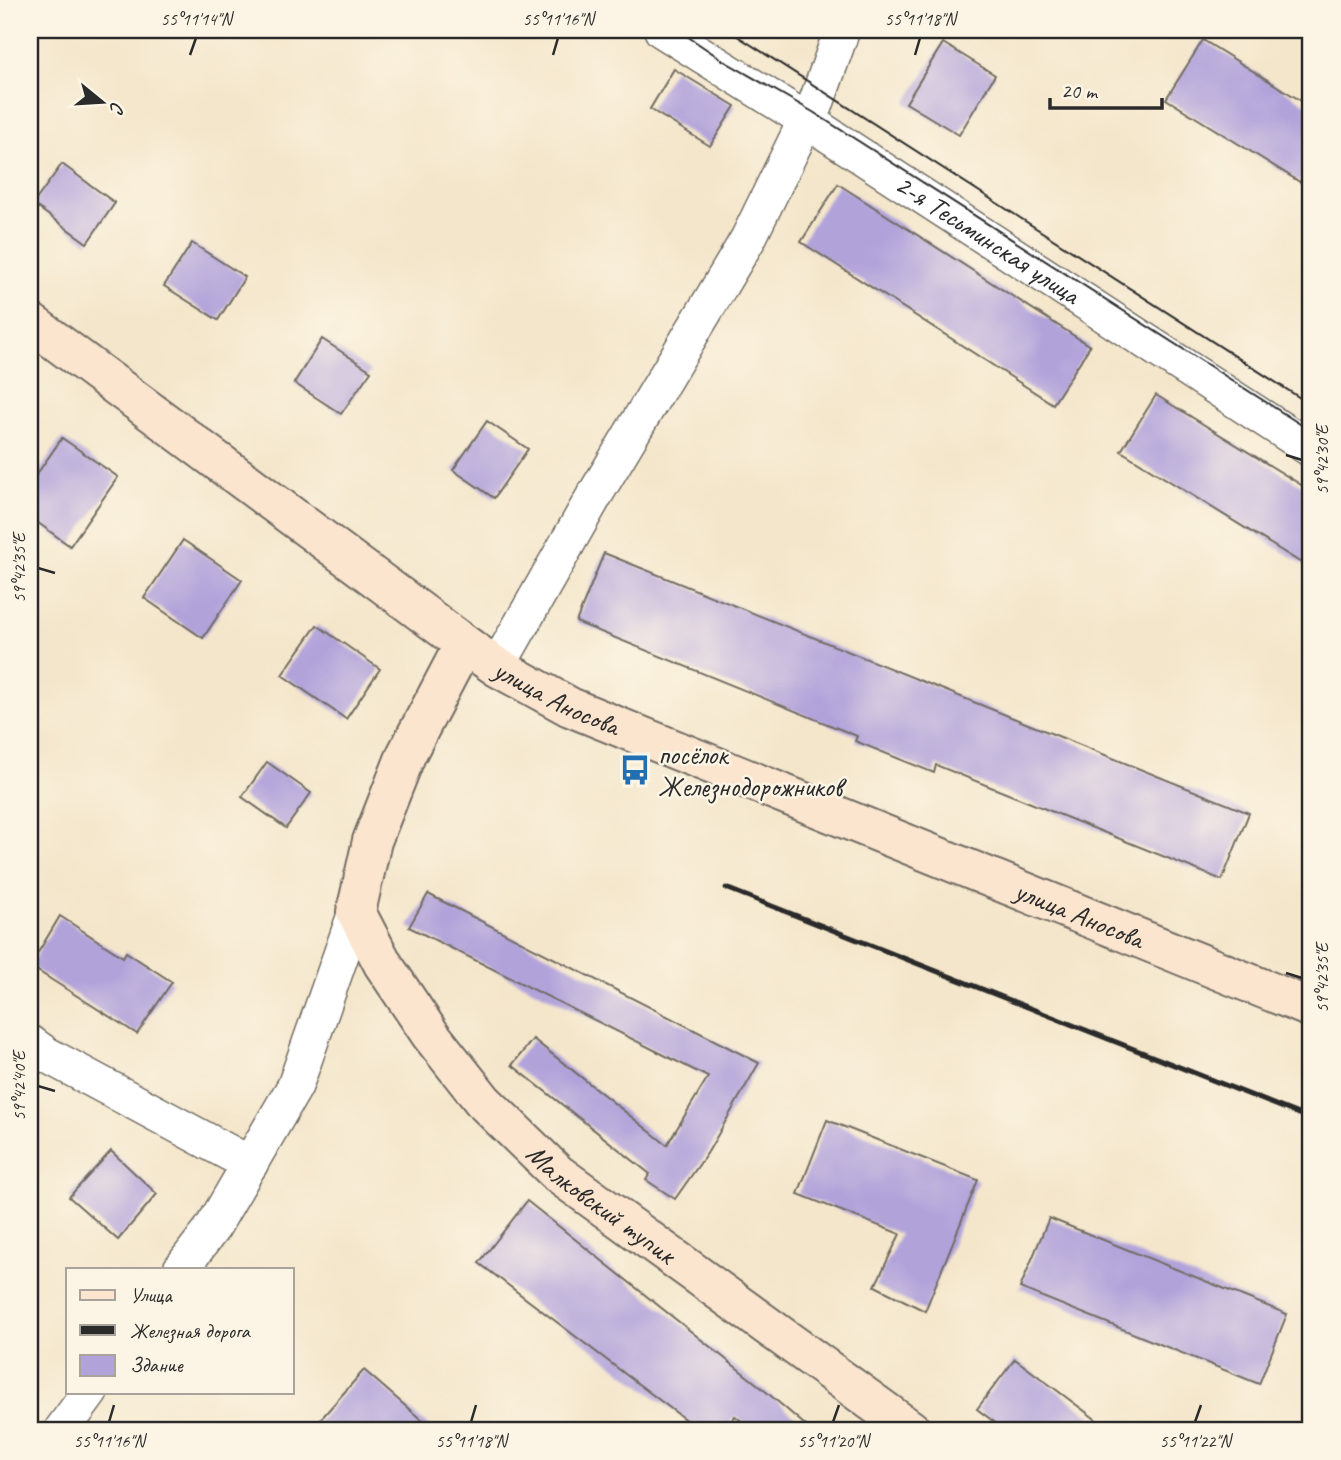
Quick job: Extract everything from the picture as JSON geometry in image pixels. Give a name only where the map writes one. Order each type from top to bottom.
[{"type":"main road","name":"улица Аносова","points":[[30,322],[464,644],[497,667],[570,707],[1311,1007]]},
{"type":"main road","points":[[356,912],[372,841],[406,755],[464,644]]},
{"type":"main road","name":"Малковский тупик","points":[[356,912],[383,964],[430,1034],[483,1101],[558,1174],[911,1430]]},
{"type":"street","name":"2-я Тесьминская улица","points":[[662,30],[814,105],[1311,449]]},
{"type":"street","points":[[497,667],[593,498],[748,239],[814,105],[842,30]]},
{"type":"street","points":[[182,1268],[213,1227],[295,1086],[356,912]]},
{"type":"street","points":[[30,1043],[47,1055],[250,1164]]},
{"type":"street","points":[[62,1430],[89,1394]]},
{"type":"building","points":[[1203,40],[1311,107],[1311,164],[1300,182],[1166,99]]},
{"type":"building","points":[[943,43],[995,75],[959,135],[906,103]]},
{"type":"building","points":[[674,69],[735,106],[710,146],[650,109]]},
{"type":"building","points":[[62,164],[115,203],[87,243],[33,204]]},
{"type":"building","points":[[838,184],[1090,346],[1053,404],[801,242]]},
{"type":"building","points":[[192,243],[245,277],[218,320],[164,286]]},
{"type":"building","points":[[322,339],[371,371],[341,414],[294,383]]},
{"type":"building","points":[[1156,395],[1311,491],[1311,569],[1121,451]]},
{"type":"building","points":[[487,421],[528,449],[494,498],[453,470]]},
{"type":"building","points":[[62,438],[118,477],[70,546],[30,517],[30,484]]},
{"type":"building","points":[[183,540],[242,580],[203,638],[144,598]]},
{"type":"building","points":[[604,553],[1249,813],[1222,880],[936,765],[934,773],[855,741],[857,736],[576,622]]},
{"type":"building","points":[[317,625],[380,669],[346,719],[282,675]]},
{"type":"building","points":[[267,762],[311,793],[286,828],[242,797]]},
{"type":"building","points":[[428,894],[759,1063],[708,1152],[675,1199],[646,1180],[650,1174],[512,1065],[533,1039],[667,1145],[708,1077],[409,927]]},
{"type":"building","points":[[60,916],[123,957],[126,952],[172,982],[137,1034],[30,966]]},
{"type":"building","points":[[827,1120],[978,1180],[925,1311],[875,1286],[900,1234],[798,1194]]},
{"type":"building","points":[[111,1151],[157,1194],[118,1240],[69,1197]]},
{"type":"building","points":[[527,1201],[811,1430],[753,1430],[735,1416],[725,1430],[699,1430],[479,1263]]},
{"type":"building","points":[[1049,1218],[1287,1314],[1259,1384],[1020,1288]]},
{"type":"building","points":[[1015,1359],[1110,1430],[1005,1430],[977,1409]]},
{"type":"building","points":[[364,1370],[433,1430],[311,1430]]},
{"type":"tram line","points":[[678,30],[724,61],[813,112],[1311,431]]},
{"type":"tram line","points":[[728,30],[1311,405]]},
{"type":"railway","points":[[726,888],[1311,1119]]},
{"type":"place","name":"посёлок Железнодорожников","points":[[635,770]]}]
